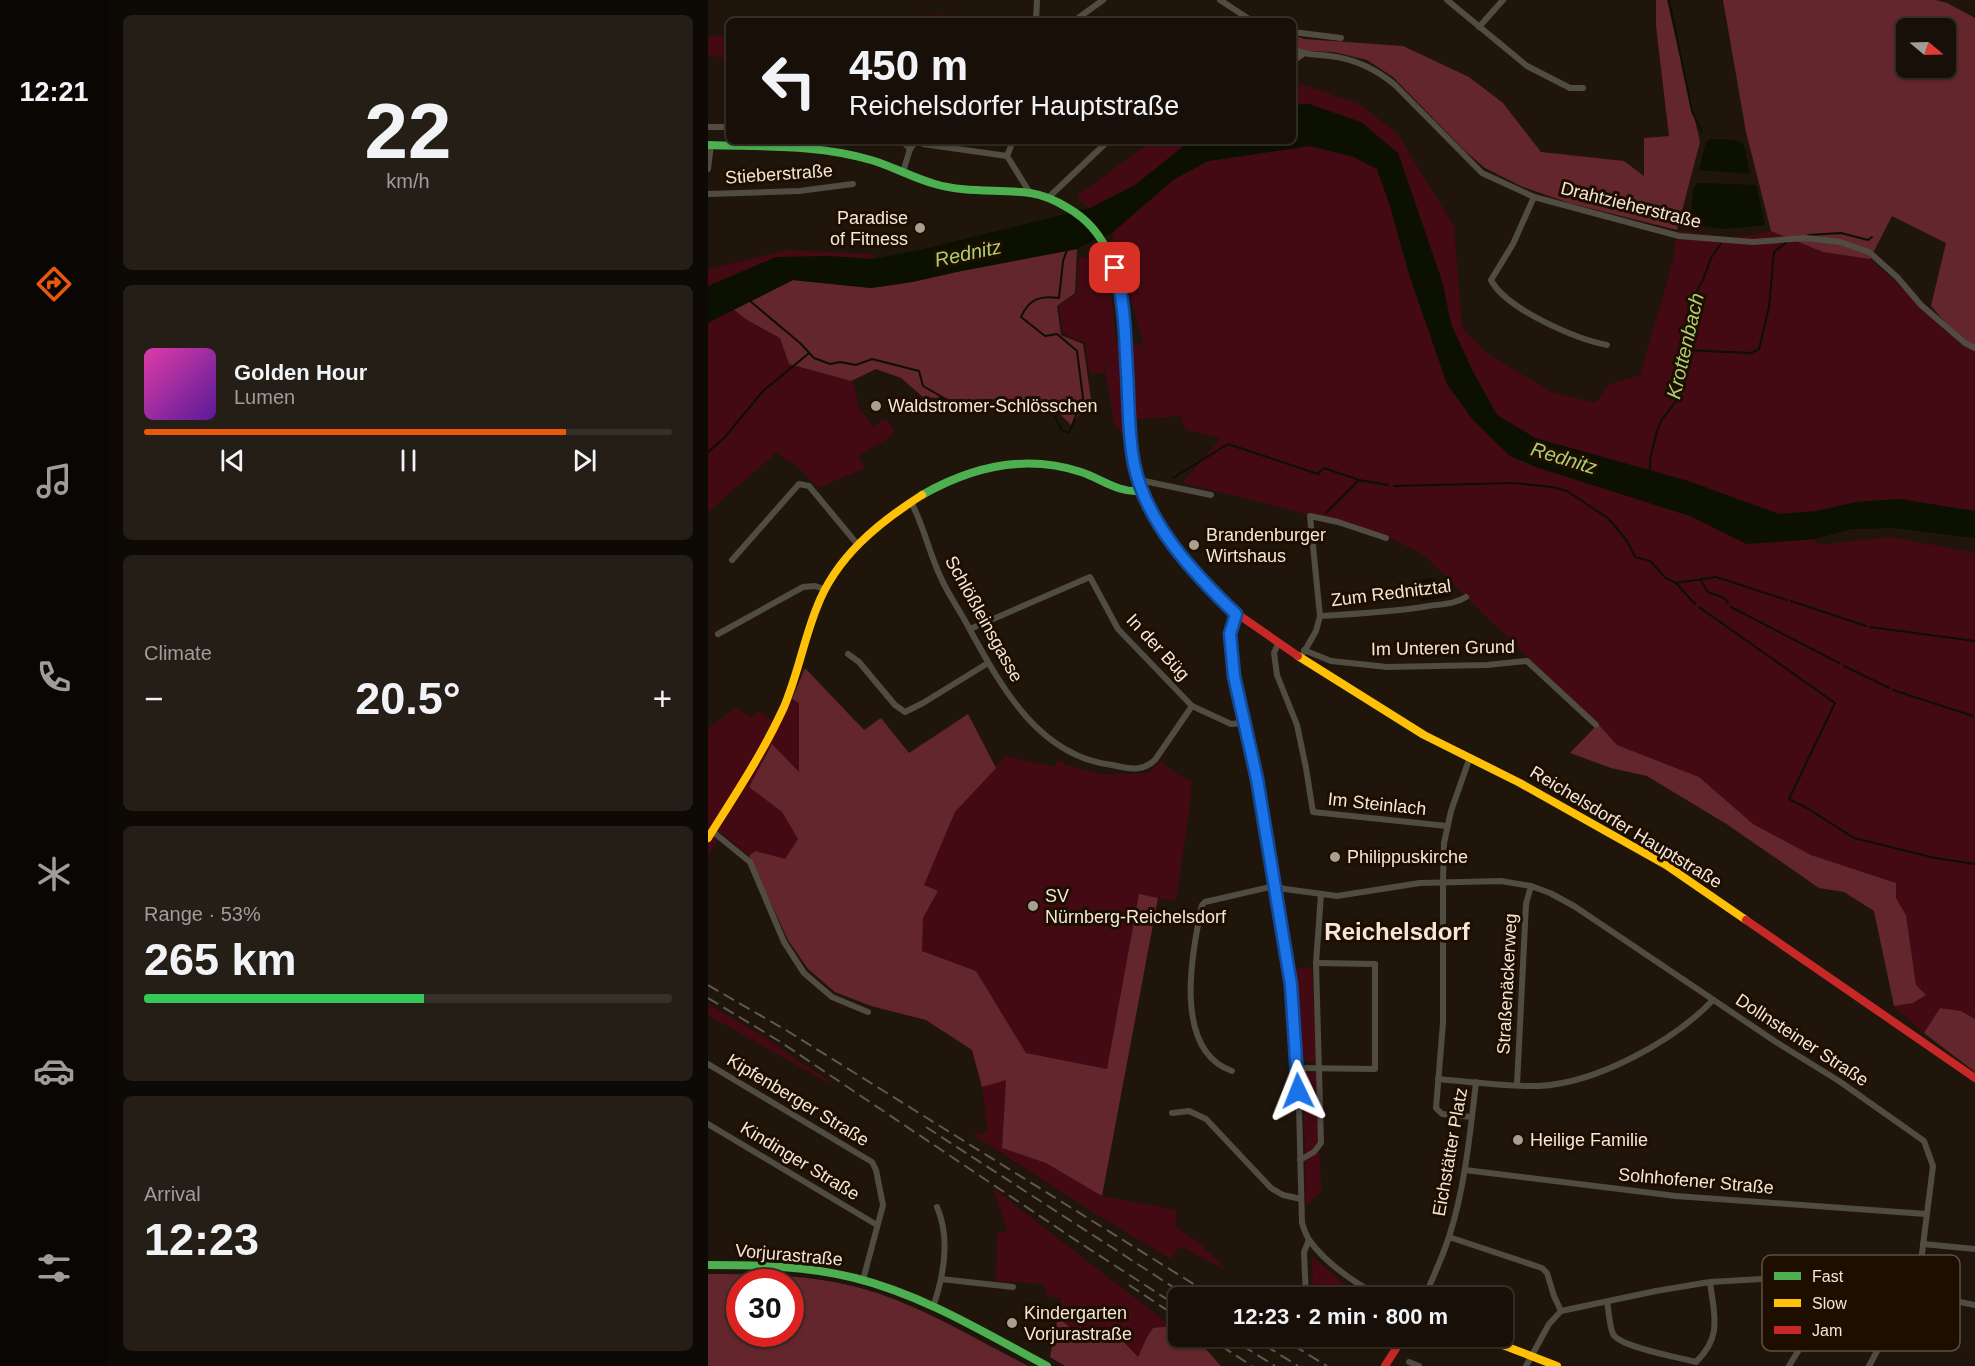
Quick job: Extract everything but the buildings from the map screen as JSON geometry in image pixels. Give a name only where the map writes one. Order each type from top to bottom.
[{"type":"main road","points":[[710,145],[817,148],[871,160],[934,184],[948,187],[1030,193],[1049,197]]},
{"type":"main road","name":"Reichelsdorfer Hauptstraße","points":[[1049,197],[1083,218],[1097,233],[1107,249],[1119,285],[1126,346],[1131,448],[1138,482],[1148,507],[1161,529],[1236,614],[1278,644],[1302,654],[1424,735],[1566,808],[1666,865],[1975,1078]]},
{"type":"main road","points":[[710,834],[781,713],[824,589],[858,545],[911,502],[945,481],[962,474],[987,467],[1023,463],[1050,465],[1088,475],[1124,492],[1142,491]]},
{"type":"main road","name":"Vorjurastraße","points":[[708,1265],[792,1268],[863,1280],[933,1307],[1047,1366]]},
{"type":"main road","points":[[1385,1366],[1397,1347]]},
{"type":"main road","points":[[1507,1347],[1557,1366]]},
{"type":"street","points":[[1036,18],[1038,0]]},
{"type":"street","points":[[1078,18],[1103,0]]},
{"type":"street","points":[[1220,0],[1247,18]]},
{"type":"street","points":[[1447,0],[1527,66],[1570,88],[1583,88]]},
{"type":"street","points":[[1479,27],[1503,0]]},
{"type":"street","points":[[1085,18],[1087,12]]},
{"type":"street","points":[[1296,32],[1341,38]]},
{"type":"street","name":"Drahtzieherstraße","points":[[1296,50],[1302,54],[1356,61],[1379,72],[1395,85],[1482,173],[1534,196],[1679,236],[1753,242],[1806,238],[1840,242],[1869,252],[1897,277],[1921,304],[1965,343],[1975,348]]},
{"type":"street","points":[[1296,59],[1302,54]]},
{"type":"street","points":[[708,127],[726,127]]},
{"type":"street","points":[[905,144],[910,149]]},
{"type":"street","points":[[903,172],[910,149],[914,144]]},
{"type":"street","points":[[923,144],[1007,156]]},
{"type":"street","points":[[1007,156],[1012,144]]},
{"type":"street","points":[[1049,197],[1105,144]]},
{"type":"street","name":"Stieberstraße","points":[[708,169],[710,145]]},
{"type":"street","points":[[1007,156],[1030,193]]},
{"type":"street","name":"Stieberstraße","points":[[708,194],[799,190],[853,184]]},
{"type":"street","points":[[1534,196],[1514,244],[1491,280],[1495,287],[1522,309],[1550,324],[1607,345]]},
{"type":"street","points":[[1138,482],[1144,481],[1211,495]]},
{"type":"street","points":[[732,560],[799,484],[809,486],[858,545]]},
{"type":"street","name":"Schlößleinsgasse","points":[[911,502],[940,577],[988,663],[1009,696],[1053,743],[1086,760],[1137,769],[1148,767],[1192,706]]},
{"type":"street","points":[[1302,654],[1316,631],[1320,616],[1310,516],[1356,527],[1386,538]]},
{"type":"street","name":"In der Büg","points":[[970,629],[1090,578],[1118,629],[1192,706],[1231,724],[1244,723]]},
{"type":"street","points":[[718,634],[803,587],[815,586],[824,589]]},
{"type":"street","name":"Zum Rednitztal","points":[[1320,616],[1418,608],[1458,602],[1466,597]]},
{"type":"street","points":[[1236,614],[1230,634],[1234,676],[1257,779],[1291,985],[1298,1068],[1302,1223],[1309,1240],[1332,1264],[1363,1287]]},
{"type":"street","name":"Im Steinlach","points":[[1278,644],[1274,653],[1277,675],[1297,725],[1313,812],[1447,826]]},
{"type":"street","points":[[848,654],[859,662],[895,705],[905,712],[988,663]]},
{"type":"street","name":"Im Unteren Grund","points":[[1302,654],[1331,662],[1387,667],[1527,662],[1596,725]]},
{"type":"street","points":[[1470,757],[1447,826],[1444,843],[1443,1012],[1436,1108],[1442,1114],[1472,1117]]},
{"type":"street","points":[[710,834],[750,862],[784,942],[804,973],[832,997],[868,1012]]},
{"type":"street","name":"Dollnsteiner Straße","points":[[1274,886],[1337,896],[1420,884],[1501,881],[1531,886],[1574,906],[1713,1000],[1839,1081],[1924,1141],[1933,1166],[1922,1255]]},
{"type":"street","points":[[1232,1071],[1211,1057],[1198,1033],[1192,1013],[1190,988],[1193,946],[1202,905],[1211,899],[1274,886]]},
{"type":"street","name":"Straßenäckerweg","points":[[1517,1085],[1526,904],[1531,886]]},
{"type":"street","points":[[1300,1160],[1314,1152],[1321,1143],[1316,963],[1321,894]]},
{"type":"street","points":[[1298,1068],[1375,1069],[1375,964],[1316,963]]},
{"type":"street","name":"Eichstätter Platz","points":[[1429,1287],[1449,1237],[1465,1170],[1476,1082],[1540,1086],[1563,1082],[1609,1068],[1662,1042],[1686,1025],[1713,1000]]},
{"type":"street","name":"Kipfenberger Straße","points":[[708,1064],[872,1162],[883,1198],[878,1225]]},
{"type":"street","points":[[1438,1079],[1476,1082]]},
{"type":"street","points":[[1172,1113],[1190,1111],[1206,1119],[1271,1188],[1283,1195],[1301,1199]]},
{"type":"street","name":"Kindinger Straße","points":[[708,1124],[878,1225]]},
{"type":"street","name":"Solnhofener Straße","points":[[1465,1170],[1676,1196],[1926,1214]]},
{"type":"street","points":[[933,1307],[941,1279],[945,1236],[937,1207]]},
{"type":"street","points":[[863,1280],[878,1225]]},
{"type":"street","points":[[1449,1237],[1542,1268],[1547,1273],[1554,1296],[1562,1311]]},
{"type":"street","points":[[1306,1287],[1304,1252],[1309,1240]]},
{"type":"street","points":[[1923,1244],[1975,1249]]},
{"type":"street","points":[[941,1279],[1013,1287]]},
{"type":"street","points":[[1526,1366],[1549,1324],[1562,1311],[1710,1282],[1762,1279]]},
{"type":"street","points":[[1607,1302],[1613,1334],[1617,1339],[1642,1349],[1696,1362],[1716,1328],[1710,1282]]},
{"type":"street","points":[[1960,1302],[1975,1305]]},
{"type":"street","points":[[1789,1366],[1798,1351]]},
{"type":"street","points":[[1869,1366],[1877,1351]]},
{"type":"street","points":[[1409,1362],[1419,1366]]},
{"type":"shaded area","points":[[1656,0],[1667,0],[1700,142],[1677,230],[1569,203],[1523,187],[1485,168],[1464,150],[1393,77],[1367,60],[1334,52],[1304,51],[1296,46],[1296,36],[1304,39],[1403,46],[1469,77],[1503,103],[1541,152],[1624,161],[1644,176],[1644,138],[1669,136],[1656,26]]},
{"type":"shaded area","points":[[1723,0],[1936,0],[1947,3],[1975,18],[1975,350],[1964,344],[1931,306],[1946,243],[1892,216],[1870,259],[1823,252],[1771,231],[1746,132]]},
{"type":"shaded area","points":[[948,15],[952,18],[864,18]]},
{"type":"shaded area","points":[[726,34],[726,58],[708,55],[708,37]]},
{"type":"shaded area","points":[[1296,83],[1359,104],[1396,132],[1454,226],[1462,327],[1486,353],[1552,392],[1596,403],[1610,384],[1640,375],[1673,261],[1677,230],[1731,238],[1771,231],[1823,252],[1870,259],[1964,344],[1975,350],[1975,511],[1899,499],[1856,502],[1817,511],[1779,514],[1688,481],[1535,438],[1497,415],[1473,372],[1451,324],[1443,284],[1398,153],[1309,104],[1296,105]]},
{"type":"shaded area","points":[[1148,144],[1186,144],[1135,185],[1090,208],[1076,197]]},
{"type":"shaded area","points":[[1310,146],[1354,157],[1377,169],[1410,277],[1447,384],[1536,467],[1690,516],[1747,544],[1815,539],[1816,545],[1891,537],[1975,553],[1975,1019],[1961,1011],[1940,1008],[1924,1033],[1894,1006],[1913,1003],[1916,985],[1906,915],[1896,898],[1896,883],[1811,855],[1753,824],[1699,777],[1617,745],[1424,555],[1387,536],[1182,483],[1221,438],[1186,430],[1180,416],[1137,419],[1125,438],[1114,424],[1103,354],[1105,373],[1090,373],[1085,343],[1063,333],[1059,306],[1077,293],[1079,258],[1100,255],[1110,284],[1116,340],[1144,345],[1112,233],[1173,180],[1208,161]]},
{"type":"shaded area","points":[[1077,249],[1075,293],[1057,306],[1061,335],[1083,344],[1091,399],[1071,425],[1053,407],[923,397],[901,378],[876,369],[851,381],[789,364],[780,338],[747,320],[733,309],[793,280],[871,288]]},
{"type":"shaded area","points":[[787,250],[875,254],[873,259],[829,256],[708,286],[708,269]]},
{"type":"shaded area","points":[[733,309],[747,320],[781,338],[790,364],[851,381],[855,387],[858,407],[873,427],[886,419],[895,432],[859,456],[865,468],[818,488],[795,464],[785,460],[778,451],[708,512],[708,323]]},
{"type":"shaded area","points":[[805,668],[864,730],[881,718],[909,753],[968,714],[996,768],[955,812],[924,885],[938,891],[923,918],[922,951],[976,971],[1026,1053],[1107,1069],[1139,894],[1158,898],[1102,1196],[1046,1163],[1002,1148],[1006,1080],[982,1087],[972,1050],[926,1020],[871,1006],[835,992],[808,969],[788,940],[749,856],[755,851],[785,859],[798,839],[782,812],[749,787],[772,744],[799,772],[799,703],[792,699]]},
{"type":"shaded area","points":[[792,699],[799,703],[799,773],[749,787],[782,812],[798,839],[785,860],[755,851],[749,856],[722,833],[708,855],[708,728],[736,708],[752,718],[759,711],[772,720]]},
{"type":"shaded area","points":[[1598,724],[1617,745],[1699,777],[1753,824],[1811,855],[1896,883],[1896,898],[1906,915],[1916,985],[1926,995],[1913,1003],[1894,1006],[1874,911],[1844,892],[1819,888],[1728,825],[1647,776],[1611,768],[1570,753]]},
{"type":"shaded area","name":"SV Nürnberg-Reichelsdorf","points":[[1005,756],[1054,767],[1058,760],[1067,765],[1105,775],[1149,773],[1160,761],[1177,774],[1192,781],[1176,901],[1139,895],[1107,1069],[1026,1053],[976,971],[922,951],[923,918],[938,891],[923,886],[955,812]]},
{"type":"shaded area","points":[[1312,967],[1316,1062],[1308,1062],[1302,1058],[1299,996],[1294,969]]},
{"type":"shaded area","points":[[708,1004],[761,1035],[838,1087],[708,1015]]},
{"type":"shaded area","points":[[1940,1008],[1961,1011],[1975,1019],[1975,1072],[1924,1033]]},
{"type":"shaded area","points":[[1317,1072],[1318,1142],[1310,1153],[1305,1155],[1303,1079],[1307,1073]]},
{"type":"shaded area","points":[[1006,1079],[1002,1148],[1046,1163],[1102,1196],[1176,1210],[1176,1227],[1198,1242],[1227,1271],[1180,1246],[1171,1259],[972,1134],[988,1133],[982,1087]]},
{"type":"shaded area","points":[[1316,1152],[1320,1154],[1321,1191],[1306,1206],[1305,1162]]},
{"type":"shaded area","points":[[993,1188],[1168,1324],[1168,1326],[1153,1328],[1138,1357],[1095,1340],[1075,1335],[1074,1331],[1058,1317],[1062,1299],[1047,1296],[1044,1284],[996,1281],[997,1234],[1007,1230]]},
{"type":"shaded area","points":[[1312,1257],[1348,1287],[1313,1287]]},
{"type":"shaded area","points":[[708,1274],[726,1274],[726,1347],[804,1347],[804,1278],[859,1288],[899,1301],[955,1327],[1028,1366],[708,1366]]},
{"type":"shaded area","points":[[1058,1317],[1076,1335],[1095,1340],[1099,1336],[1120,1338],[1138,1357],[1153,1328],[1168,1326],[1168,1347],[1204,1347],[1221,1366],[1065,1366],[1050,1357]]},
{"type":"water","name":"Rednitz","points":[[1309,104],[1361,122],[1398,153],[1443,284],[1451,324],[1473,372],[1497,415],[1535,438],[1688,481],[1779,514],[1817,511],[1856,502],[1899,499],[1975,511],[1975,538],[1893,528],[1852,529],[1815,539],[1747,544],[1690,516],[1536,467],[1510,456],[1473,420],[1447,384],[1410,277],[1377,169],[1354,157],[1310,146],[1208,161],[1173,180],[1112,233],[1077,249],[871,288],[793,280],[708,323],[708,286],[776,257],[829,256],[873,259],[920,250],[1090,208],[1135,185],[1186,144],[1296,144],[1296,105]]},
{"type":"water","points":[[1711,139],[1732,140],[1742,144],[1745,148],[1750,174],[1699,170],[1706,142]]},
{"type":"water","points":[[1698,183],[1756,185],[1765,225],[1725,229],[1689,224],[1694,187]]},
{"type":"water","points":[[1432,578],[1451,596],[1421,601],[1414,582]]},
{"type":"waterway","name":"Krottenbach","points":[[1669,0],[1692,111],[1702,132]]},
{"type":"waterway","points":[[1808,235],[1841,233],[1868,240],[1872,237]]},
{"type":"waterway","points":[[1683,350],[1751,353],[1759,349],[1769,307],[1774,252],[1787,242]]},
{"type":"waterway","name":"Krottenbach","points":[[1650,471],[1650,459],[1657,431],[1661,421],[1676,401],[1680,360],[1693,297],[1703,280],[1712,256],[1721,244]]},
{"type":"waterway","points":[[750,301],[800,343],[814,358],[830,364],[840,362],[856,365],[872,359],[919,371],[923,386],[949,401],[1038,400],[1053,414],[1062,430],[1069,433],[1083,398],[1077,351],[1057,334],[1045,336],[1021,317],[1032,302],[1046,297],[1059,298],[1063,261],[1067,250]]},
{"type":"waterway","points":[[708,452],[725,437],[763,391],[808,354]]},
{"type":"waterway","points":[[1173,478],[1228,444],[1318,474],[1324,468],[1359,480],[1388,485]]},
{"type":"waterway","points":[[1326,513],[1358,481]]},
{"type":"waterway","points":[[1394,486],[1513,483],[1567,491],[1609,519],[1627,541],[1635,557],[1650,561],[1666,578],[1676,583],[1695,604]]},
{"type":"waterway","points":[[1676,583],[1716,577],[1787,600]]},
{"type":"waterway","points":[[1700,579],[1708,592],[1724,598],[1728,603]]},
{"type":"waterway","points":[[1791,601],[1866,626]]},
{"type":"waterway","points":[[1699,607],[1835,703],[1789,799],[1854,838],[1935,858],[1975,864]]},
{"type":"waterway","points":[[1731,607],[1839,663]]},
{"type":"waterway","points":[[1870,627],[1975,641]]},
{"type":"waterway","points":[[1844,666],[1889,688]]},
{"type":"waterway","points":[[1893,690],[1973,716]]},
{"type":"railway","points":[[708,985],[789,1032],[1198,1287]]},
{"type":"railway","points":[[708,998],[779,1041],[1168,1300]]},
{"type":"railway","points":[[926,1127],[1173,1287]]},
{"type":"railway","points":[[1129,1285],[1168,1311]]},
{"type":"railway","points":[[1223,1347],[1252,1366]]},
{"type":"railway","points":[[1245,1347],[1275,1366]]},
{"type":"railway","points":[[1268,1347],[1298,1366]]},
{"type":"railway","points":[[1296,1347],[1327,1366]]},
{"type":"traffic: fast","points":[[708,145],[790,147],[830,151],[871,160],[946,187],[1030,193],[1063,205],[1088,223],[1102,241],[1112,262],[1122,308],[1127,380]]},
{"type":"traffic: fast","points":[[922,495],[960,477],[999,466],[1019,464],[1060,467],[1081,472],[1117,488],[1141,491]]},
{"type":"traffic: fast","points":[[708,1265],[800,1269],[837,1274],[880,1285],[953,1316],[1047,1366]]},
{"type":"traffic: slow","points":[[708,838],[776,724],[793,682],[817,607],[835,572],[874,530],[922,495]]},
{"type":"traffic: slow","points":[[1298,656],[1424,735],[1520,783],[1666,865],[1746,920]]},
{"type":"traffic: slow","points":[[1508,1347],[1557,1366]]},
{"type":"traffic: jam","points":[[1127,380],[1131,448],[1141,491],[1161,529],[1210,587],[1236,613],[1298,656]]},
{"type":"traffic: jam","points":[[1746,920],[1975,1078]]},
{"type":"traffic: jam","points":[[1385,1366],[1397,1347]]},
{"type":"place","name":"Paradise of Fitness","points":[[920,228]]},
{"type":"place","name":"Waldstromer-Schlösschen","points":[[876,406]]},
{"type":"place","name":"Brandenburger Wirtshaus","points":[[1194,545]]},
{"type":"place","name":"Philippuskirche","points":[[1335,857]]},
{"type":"place","name":"SV Nürnberg-Reichelsdorf","points":[[1033,906]]},
{"type":"place","name":"Heilige Familie","points":[[1518,1140]]},
{"type":"place","name":"Kindergarten Vorjurastraße","points":[[1012,1323]]},
{"type":"district","name":"Reichelsdorf","points":[[1397,932]]},
{"type":"route","points":[[1115,268],[1124,314],[1131,448],[1142,491],[1161,529],[1194,570],[1236,614],[1230,634],[1234,676],[1257,779],[1291,985],[1298,1091]]}]
